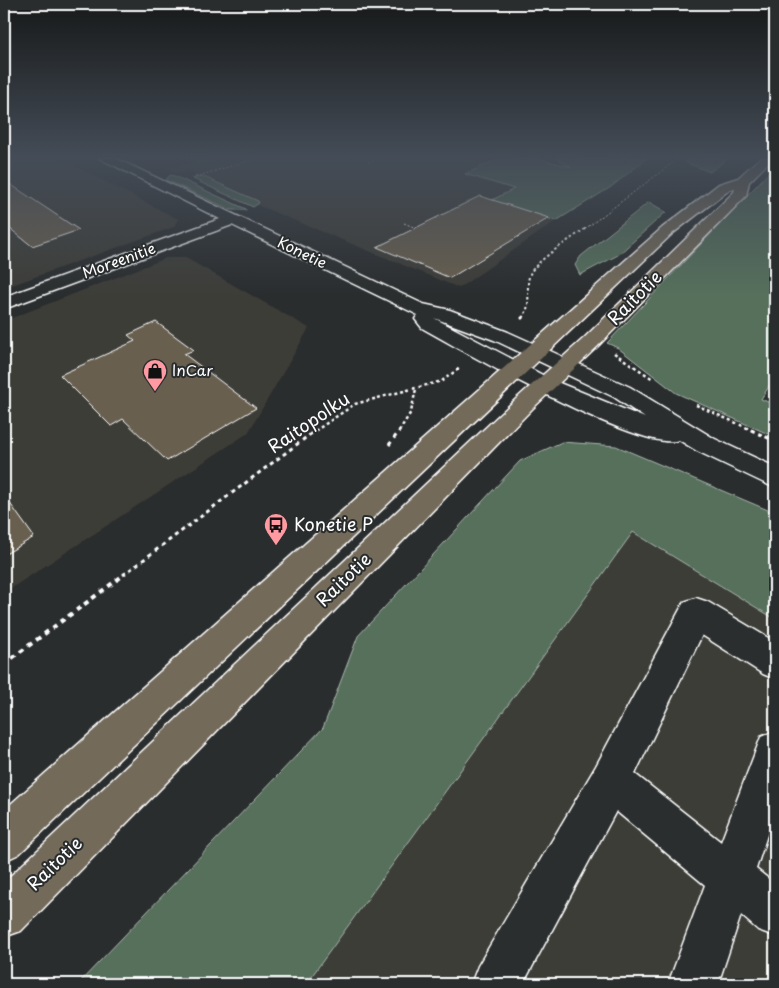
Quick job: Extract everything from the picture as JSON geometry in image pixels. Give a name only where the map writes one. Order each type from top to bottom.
[{"type":"main road","name":"Raitotie","points":[[4,839],[667,231],[702,204]]},
{"type":"main road","name":"Raitotie","points":[[4,914],[730,204]]},
{"type":"street","name":"Konetie","points":[[203,204],[418,309],[444,314],[501,336],[525,361]]},
{"type":"street","name":"Moreenitie","points":[[4,303],[234,219]]},
{"type":"street","name":"Konetie","points":[[418,309],[429,324],[481,352],[525,361],[556,375],[614,416],[706,445],[775,478]]},
{"type":"street","points":[[496,984],[610,780],[696,613],[775,662]]},
{"type":"street","points":[[693,984],[775,751]]},
{"type":"street","points":[[610,780],[775,913]]},
{"type":"path","points":[[501,336],[526,314],[530,306],[528,280],[533,268],[618,204]]},
{"type":"path","points":[[404,223],[416,228]]},
{"type":"path","name":"Raitopolku","points":[[4,664],[335,416],[355,404],[442,381],[481,352]]},
{"type":"path","points":[[387,448],[410,416],[416,401],[416,388]]},
{"type":"shaded area","points":[[4,204],[149,204],[178,219],[174,227],[4,288]]},
{"type":"shaded area","points":[[258,204],[583,204],[459,288]]},
{"type":"shaded area","points":[[166,258],[186,258],[309,328],[248,433],[4,593],[4,321]]},
{"type":"shaded area","points":[[633,532],[775,619],[775,984],[306,984]]},
{"type":"green space","points":[[218,204],[235,204],[246,209],[246,210],[231,210]]},
{"type":"green space","points":[[505,204],[583,204],[556,221]]},
{"type":"green space","points":[[646,204],[653,204],[666,212],[618,255],[580,275],[575,265],[581,256]]},
{"type":"green space","points":[[739,204],[775,204],[775,377],[761,399],[775,405],[775,437],[676,393],[618,348],[607,343]]},
{"type":"green space","points":[[562,442],[616,446],[775,513],[775,619],[633,532],[306,984],[78,984],[323,728],[358,636],[520,461]]},
{"type":"building","points":[[4,204],[40,204],[79,230],[32,246],[4,224]]},
{"type":"building","points":[[464,204],[505,204],[549,218],[450,278],[377,247]]},
{"type":"building","name":"InCar","points":[[156,322],[194,350],[184,354],[256,408],[167,461],[123,419],[111,426],[60,375],[135,341],[128,335]]},
{"type":"building","points":[[4,495],[34,537],[4,555]]},
{"type":"place","name":"InCar","points":[[155,392]]},
{"type":"place","name":"Konetie P","points":[[276,546]]}]
